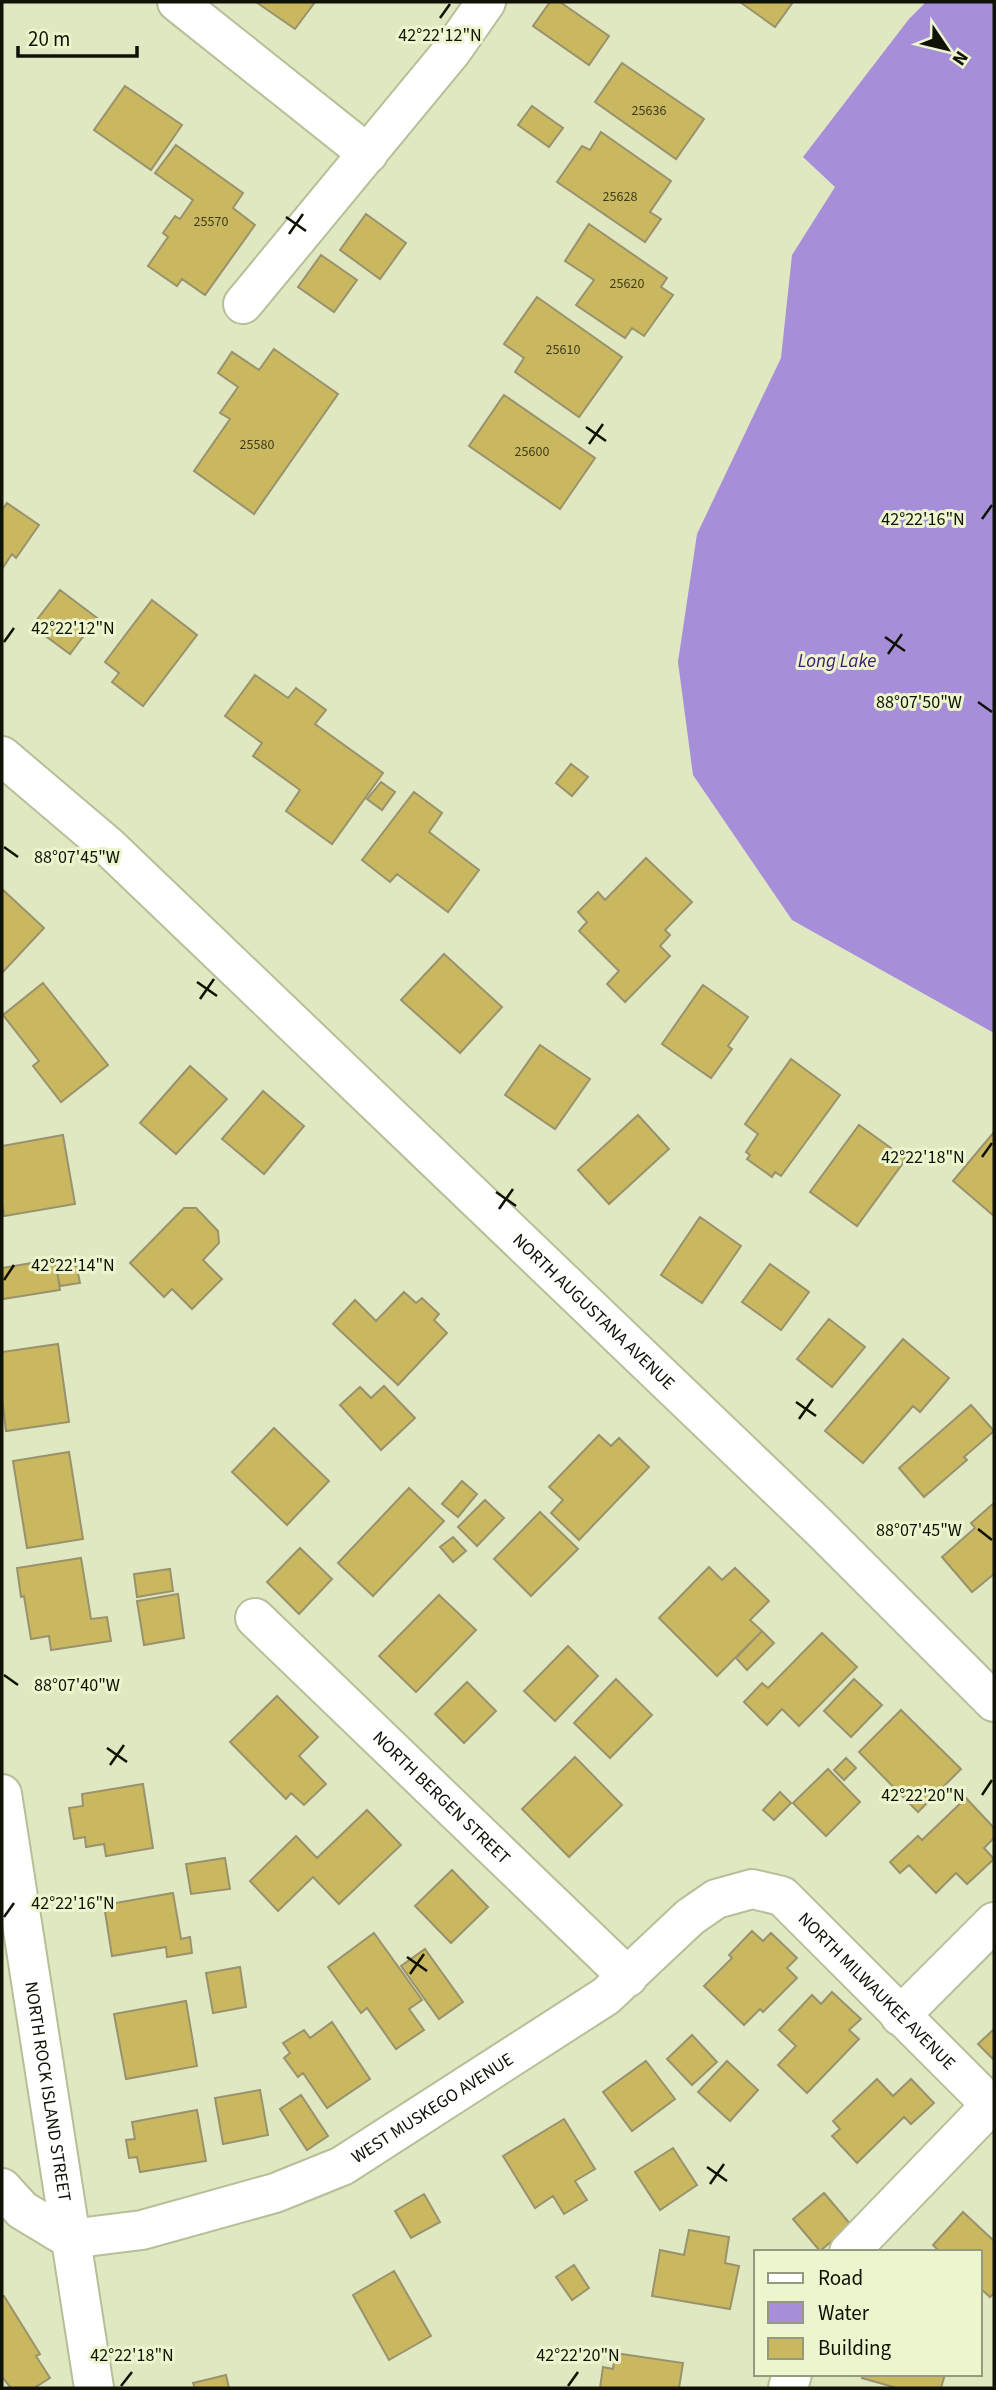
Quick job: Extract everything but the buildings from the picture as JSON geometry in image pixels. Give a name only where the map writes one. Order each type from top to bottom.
[{"type":"street","points":[[177,2],[368,154]]},
{"type":"street","points":[[243,304],[451,52],[486,2]]},
{"type":"street","name":"NORTH AUGUSTANA AVENUE","points":[[2,756],[118,856],[820,1528],[994,1702]]},
{"type":"street","name":"NORTH BERGEN STREET","points":[[255,1618],[628,1977]]},
{"type":"street","name":"NORTH ROCK ISLAND STREET","points":[[2,1794],[94,2388]]},
{"type":"street","name":"WEST MUSKEGO AVENUE","points":[[70,2239],[142,2230],[275,2193],[342,2166],[606,1996],[690,1917],[716,1899],[752,1889]]},
{"type":"street","name":"NORTH MILWAUKEE AVENUE","points":[[752,1889],[782,1896],[993,2107]]},
{"type":"street","points":[[900,2016],[994,1922]]},
{"type":"street","points":[[851,2250],[993,2107]]},
{"type":"street","points":[[2,2188],[22,2210],[70,2239]]},
{"type":"water","name":"Long Lake","points":[[926,2],[994,2],[994,1033],[792,920],[693,775],[678,662],[697,534],[781,358],[792,255],[835,187],[803,157],[909,19]]}]
